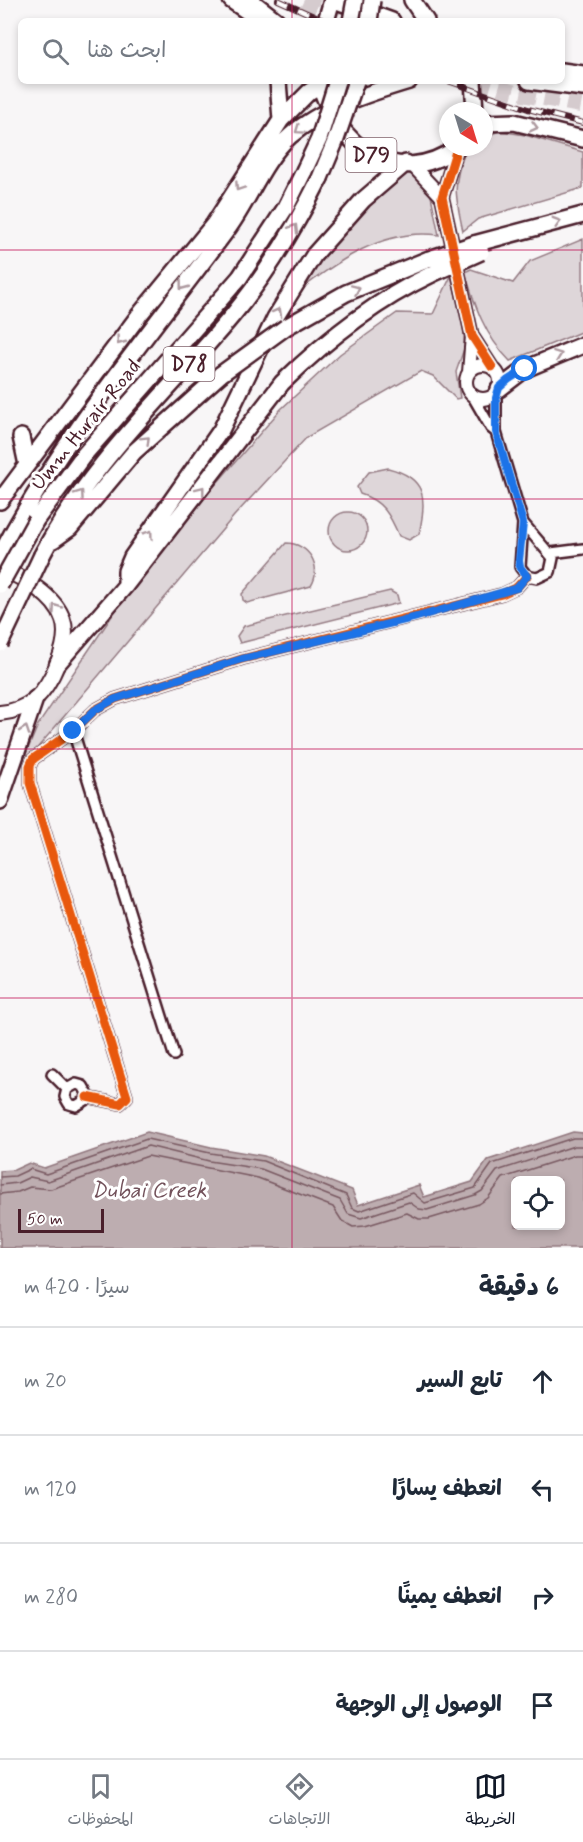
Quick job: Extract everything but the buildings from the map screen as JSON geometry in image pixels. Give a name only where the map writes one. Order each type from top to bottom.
[{"type":"main road","points":[[231,0],[257,18]]},
{"type":"main road","points":[[250,0],[273,18]]},
{"type":"main road","points":[[327,18],[333,0],[384,18]]},
{"type":"main road","points":[[352,18],[355,0]]},
{"type":"main road","points":[[369,18],[372,0]]},
{"type":"main road","points":[[412,0],[424,18]]},
{"type":"main road","points":[[565,71],[583,74]]},
{"type":"main road","points":[[278,84],[281,120]]},
{"type":"main road","points":[[0,501],[140,314],[214,224],[281,120],[319,84]]},
{"type":"main road","name":"D79","points":[[322,84],[329,112],[340,130],[360,149],[384,160],[409,164],[433,160],[440,156]]},
{"type":"main road","name":"Umm Hurair Road","points":[[0,585],[36,520],[96,440],[240,276],[270,234],[319,139],[336,84]]},
{"type":"main road","name":"Umm Hurair Road","points":[[0,644],[45,549],[75,501],[118,443],[232,316],[256,285],[299,220],[335,142],[355,84]]},
{"type":"main road","points":[[0,556],[22,513],[86,413],[229,226],[280,147],[299,129],[329,112],[381,89],[398,84]]},
{"type":"main road","points":[[473,84],[474,102]]},
{"type":"main road","points":[[552,84],[583,88]]},
{"type":"main road","points":[[493,123],[514,122],[583,139]]},
{"type":"main road","points":[[126,585],[126,571],[132,557],[221,430],[294,285],[337,226],[409,164]]},
{"type":"main road","points":[[45,549],[70,528],[114,474],[155,432],[220,374],[286,327],[346,293],[430,267],[531,229],[583,214]]},
{"type":"main road","points":[[0,801],[35,699],[58,663],[126,585],[282,383],[359,316],[430,267]]},
{"type":"main road","points":[[498,391],[525,369],[583,345]]},
{"type":"main road","points":[[21,437],[27,465]]},
{"type":"main road","points":[[0,568],[37,590],[58,608],[65,634],[58,663]]},
{"type":"main road","points":[[0,713],[18,709],[35,699]]},
{"type":"street","points":[[454,156],[442,197],[472,336],[466,384],[491,428],[496,432]]},
{"type":"street","points":[[409,164],[442,197]]},
{"type":"street","points":[[472,336],[500,379],[496,432],[523,523],[520,567],[527,576],[537,579],[546,575],[553,567],[551,554],[523,523]]},
{"type":"street","points":[[469,372],[479,365],[492,367]]},
{"type":"street","points":[[472,395],[484,399],[498,391]]},
{"type":"street","points":[[551,554],[583,549]]},
{"type":"street","points":[[87,1097],[120,1104],[127,1097],[29,774],[33,759],[73,731],[95,710],[115,699],[242,659],[510,591],[527,576]]},
{"type":"street","points":[[73,731],[174,1054]]},
{"type":"street","points":[[52,1074],[67,1089]]},
{"type":"street","points":[[72,1084],[80,1084],[86,1089],[87,1097],[84,1103],[73,1106],[65,1097],[67,1089],[72,1084]]},
{"type":"shaded area","points":[[499,131],[525,135],[583,152],[583,188],[478,219],[463,231],[456,190],[458,171],[464,156],[493,156],[493,133]]},
{"type":"shaded area","points":[[411,170],[429,186],[439,235],[399,236],[362,249],[327,270],[295,294],[331,242],[361,206],[377,191]]},
{"type":"shaded area","points":[[583,239],[583,331],[510,361],[487,330],[465,272],[471,269],[513,283],[530,261]]},
{"type":"shaded area","points":[[451,276],[463,322],[465,346],[456,372],[460,398],[456,399],[433,376],[421,371],[307,437],[234,516],[28,759],[25,756],[38,725],[118,607],[191,513],[281,409],[340,354],[397,313],[433,314]]},
{"type":"shaded area","points":[[388,468],[410,478],[421,492],[423,510],[419,534],[409,540],[399,536],[385,510],[375,501],[360,494],[357,487],[369,472]]},
{"type":"shaded area","points":[[348,512],[362,517],[367,531],[362,545],[348,550],[334,545],[329,531],[334,517]]},
{"type":"shaded area","points":[[286,543],[301,547],[312,557],[315,571],[311,586],[247,603],[243,600],[242,594]]},
{"type":"shaded area","points":[[390,591],[397,595],[399,603],[240,643],[237,636],[244,626]]},
{"type":"water","name":"Dubai Creek","points":[[147,1132],[211,1147],[264,1156],[352,1190],[358,1205],[419,1185],[424,1197],[472,1182],[488,1160],[573,1132],[583,1133],[583,1248],[0,1248],[0,1171],[14,1170],[29,1163],[44,1168]]},
{"type":"tunnel","points":[[304,0],[340,18]]},
{"type":"tunnel","points":[[487,84],[520,94],[583,106]]},
{"type":"railway","points":[[278,0],[318,18]]},
{"type":"railway","points":[[457,84],[528,109],[583,123]]},
{"type":"cycle path","points":[[455,156],[442,197],[472,336],[492,367]]},
{"type":"cycle path","points":[[87,1097],[120,1104],[127,1097],[30,783],[30,766],[33,759],[73,731],[95,710],[115,699],[242,659],[502,594],[517,587],[527,576]]},
{"type":"route","points":[[73,731],[95,710],[115,699],[242,659],[417,617],[517,588],[527,576],[520,567],[519,561],[524,536],[523,523],[496,432],[496,394],[508,380],[525,369]]}]
